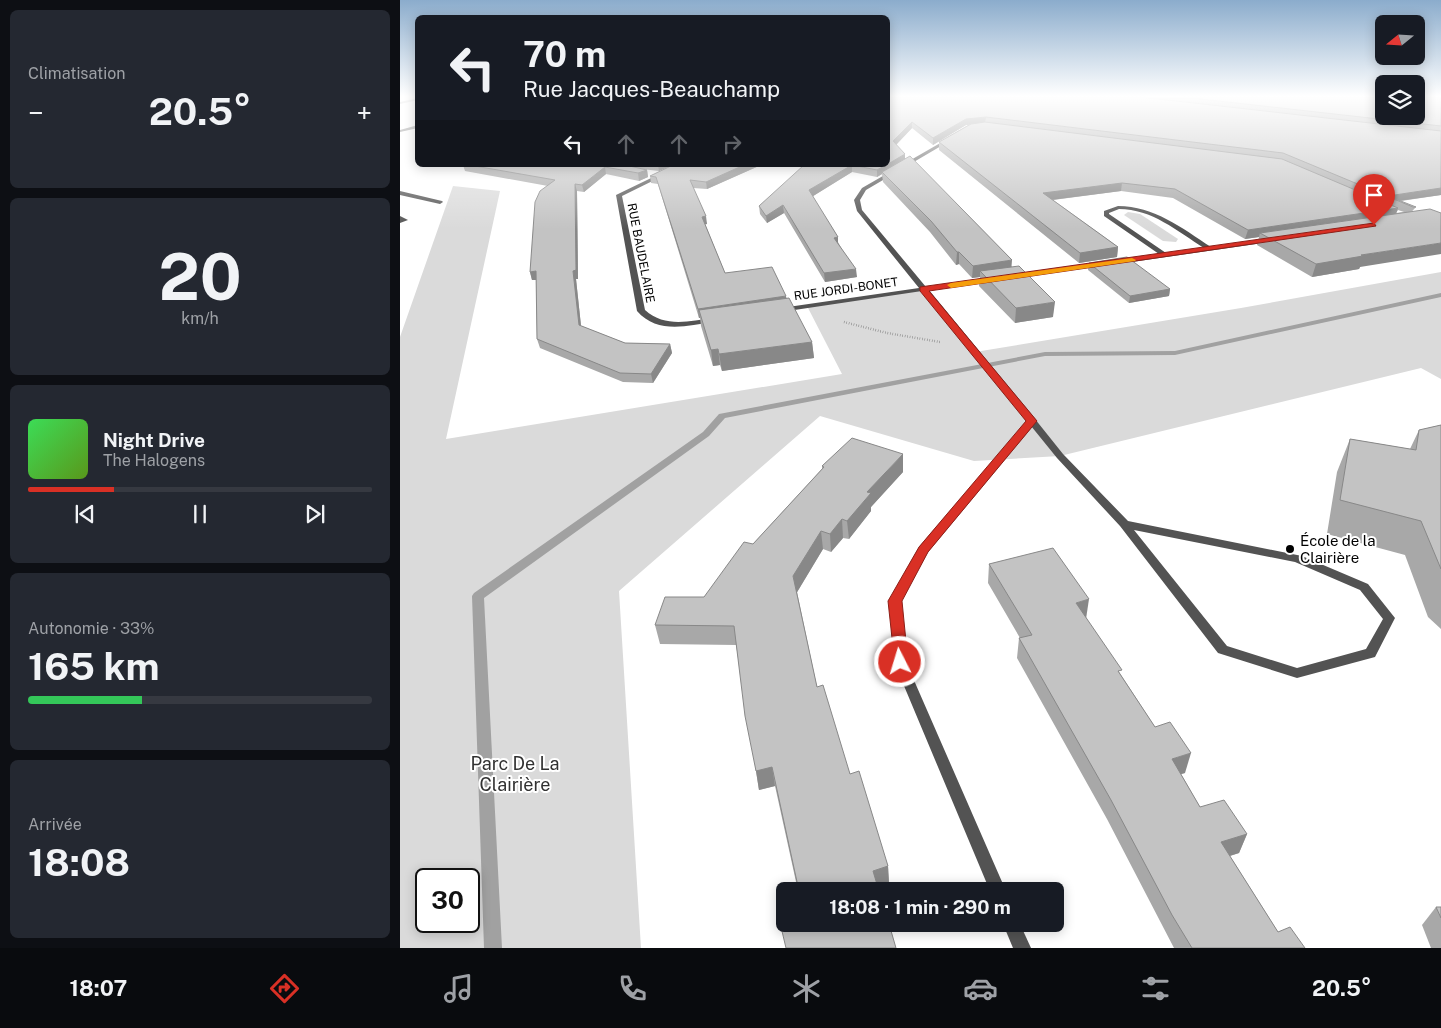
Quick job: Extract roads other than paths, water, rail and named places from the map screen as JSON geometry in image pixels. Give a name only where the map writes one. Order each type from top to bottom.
[{"type":"street","points":[[947,141],[864,190],[857,200],[859,210],[1060,456],[1124,524],[1223,650],[1297,673],[1370,653],[1389,618],[1364,587],[1298,558],[1124,524]]},
{"type":"street","name":"RUE BAUDELAIRE","points":[[677,167],[623,192],[618,198],[641,311],[650,322],[670,326],[719,319]]},
{"type":"street","points":[[650,173],[659,174]]},
{"type":"street","points":[[400,193],[440,202]]},
{"type":"street","points":[[1164,256],[1106,215],[1106,212],[1113,207],[1128,206],[1146,210],[1210,249]]},
{"type":"street","points":[[1010,277],[1277,239]]},
{"type":"street","name":"RUE JORDI-BONET","points":[[768,312],[1000,278]]},
{"type":"street","points":[[994,882],[900,662],[895,601],[923,550],[1032,421]]},
{"type":"street","points":[[1015,932],[1022,948]]},
{"type":"waterway","points":[[493,948],[478,596],[706,434],[722,416],[1045,354],[1175,353],[1441,295]]},
{"type":"place","name":"École de la Clairière","points":[[1290,549]]},
{"type":"park label","name":"Parc De La Clairière","points":[[515,773]]}]
